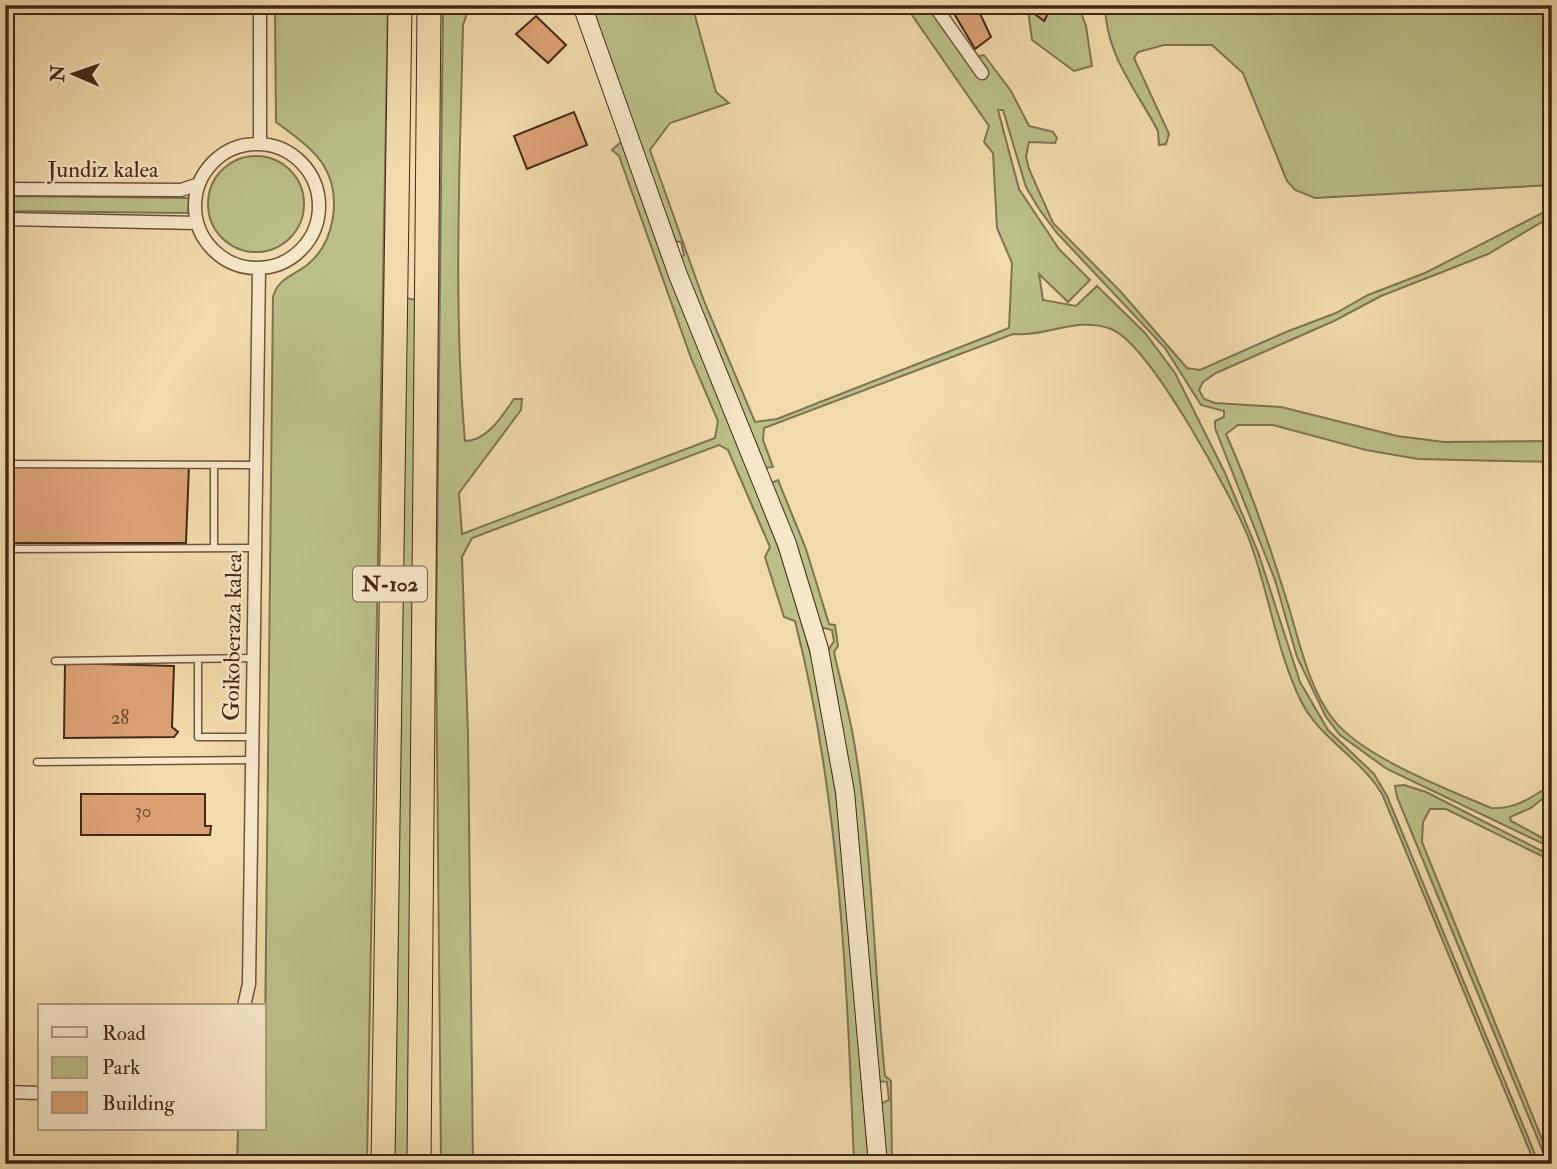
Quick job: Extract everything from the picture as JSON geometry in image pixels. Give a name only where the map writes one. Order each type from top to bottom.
[{"type":"highway","name":"N-102","points":[[383,1164],[400,5]]},
{"type":"highway","name":"N-102","points":[[419,1164],[429,5]]},
{"type":"highway","points":[[419,974],[430,1164]]},
{"type":"street","points":[[260,5],[260,144]]},
{"type":"street","points":[[582,5],[678,275],[783,534],[819,649],[845,792],[878,1164]]},
{"type":"street","points":[[934,5],[982,73]]},
{"type":"street","points":[[260,144],[280,148],[298,159],[311,176],[318,195],[318,216],[311,236],[298,252],[280,263],[259,268],[239,265],[221,256],[206,242],[198,223],[195,204],[199,184],[209,167],[223,154],[240,146],[260,144]]},
{"type":"street","name":"Jundiz kalea","points":[[5,189],[181,190],[199,184]]},
{"type":"street","points":[[5,219],[198,223]]},
{"type":"street","name":"Goikoberaza kalea","points":[[244,1004],[249,984],[259,268]]},
{"type":"street","points":[[5,1092],[38,1093]]},
{"type":"lane","points":[[5,464],[256,465]]},
{"type":"lane","points":[[214,465],[214,548]]},
{"type":"lane","points":[[5,549],[255,548]]},
{"type":"lane","points":[[55,661],[253,658]]},
{"type":"lane","points":[[198,659],[198,737],[251,737]]},
{"type":"lane","points":[[37,762],[251,760]]},
{"type":"green space","points":[[275,5],[388,5],[367,1164],[237,1164],[238,1130],[266,1130],[273,297],[282,281],[317,256],[329,232],[334,205],[330,178],[324,166],[302,142],[276,122]]},
{"type":"green space","points":[[443,5],[460,5],[461,10],[468,11],[463,25],[458,233],[459,338],[465,441],[473,440],[487,432],[514,399],[522,399],[521,410],[459,493],[462,534],[715,438],[718,421],[691,358],[619,156],[612,150],[621,142],[788,572],[820,688],[840,821],[869,1164],[854,1164],[839,891],[832,822],[810,687],[795,621],[784,617],[765,557],[770,547],[728,450],[719,445],[472,538],[462,557],[468,734],[473,1164],[441,1164],[436,642]]},
{"type":"green space","points":[[590,5],[692,5],[716,92],[729,103],[670,123],[650,150],[704,301],[755,422],[777,419],[1009,328],[1012,263],[997,228],[993,153],[984,142],[989,126],[905,5],[928,5],[965,59],[984,55],[1011,91],[1029,126],[1053,132],[1057,138],[1055,143],[1029,142],[1026,157],[1053,223],[1121,292],[1187,368],[1200,370],[1336,313],[1368,295],[1425,273],[1552,208],[1552,216],[1488,254],[1381,296],[1334,321],[1216,373],[1203,382],[1199,390],[1204,399],[1215,403],[1281,407],[1397,436],[1444,442],[1552,441],[1552,462],[1418,459],[1366,450],[1273,425],[1238,425],[1226,434],[1279,574],[1310,676],[1333,719],[1346,733],[1384,759],[1429,782],[1491,808],[1515,805],[1552,784],[1552,791],[1531,808],[1510,817],[1511,821],[1552,843],[1552,848],[1387,769],[1340,735],[1326,717],[1297,657],[1275,580],[1215,428],[1215,421],[1224,417],[1224,411],[1201,405],[1165,348],[1057,233],[1026,187],[1003,110],[998,110],[1019,189],[1059,249],[1090,280],[1068,302],[1039,274],[1043,300],[1076,306],[1097,286],[1145,333],[1175,373],[1225,473],[1258,552],[1300,682],[1328,730],[1374,774],[1387,796],[1539,1164],[1535,1164],[1383,796],[1364,771],[1319,727],[1301,701],[1285,662],[1256,559],[1240,519],[1189,424],[1147,362],[1111,329],[1098,326],[1074,326],[1038,333],[1013,334],[764,428],[763,440],[773,467],[764,468],[679,258],[684,255],[681,242],[673,241]]},
{"type":"green space","points":[[1042,5],[1078,5],[1086,26],[1092,66],[1074,71],[1032,40],[1028,10],[1037,15]]},
{"type":"green space","points":[[1105,5],[1552,5],[1552,185],[1315,198],[1295,190],[1287,181],[1243,73],[1212,45],[1164,45],[1138,52],[1134,58],[1169,134],[1166,144],[1159,145],[1158,131],[1116,56],[1110,40]]},
{"type":"green space","points":[[256,156],[274,159],[290,170],[301,186],[304,204],[301,222],[290,238],[274,249],[256,252],[238,249],[222,238],[211,222],[208,204],[211,186],[222,170],[238,159]]},
{"type":"green space","points":[[5,196],[189,198],[188,213],[5,211]]},
{"type":"green space","points":[[406,298],[416,300],[409,1164],[393,1164]]},
{"type":"green space","points":[[778,480],[806,549],[829,624],[835,625],[838,646],[834,652],[853,736],[865,820],[885,1076],[891,1081],[892,1164],[884,1164],[880,1104],[889,1100],[887,1082],[878,1081],[851,781],[827,652],[834,641],[832,630],[820,627],[771,483]]},
{"type":"green space","points":[[1404,785],[1426,792],[1552,856],[1552,861],[1446,809],[1430,809],[1423,822],[1422,842],[1552,1164],[1548,1164],[1397,797],[1395,786]]},
{"type":"building","points":[[949,5],[976,5],[991,37],[975,49]]},
{"type":"building","points":[[1023,5],[1053,5],[1044,21]]},
{"type":"building","points":[[536,16],[566,45],[548,63],[516,34]]},
{"type":"building","points":[[574,112],[587,145],[527,169],[514,136]]},
{"type":"building","points":[[189,465],[186,543],[5,543],[5,467]]},
{"type":"building","points":[[65,663],[174,666],[172,727],[178,732],[174,737],[64,738]]},
{"type":"building","points":[[81,794],[205,794],[205,826],[211,826],[210,835],[81,835]]}]
